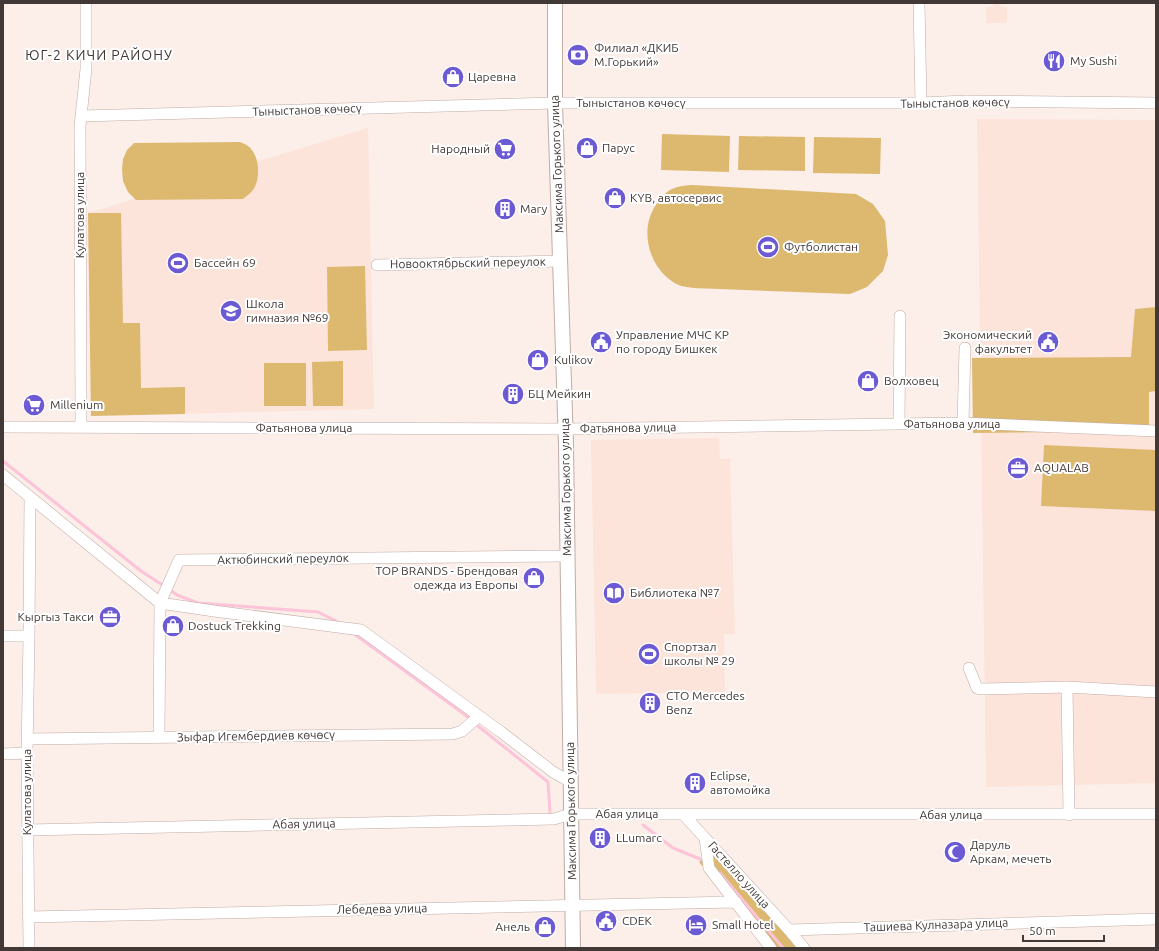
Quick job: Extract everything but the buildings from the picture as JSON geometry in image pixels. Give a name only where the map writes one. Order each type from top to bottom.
[{"type":"main road","name":"Максима Горького улица","points":[[556,3],[555,103],[566,429],[573,948]]},
{"type":"street","name":"Кулатова улица","points":[[81,428],[80,126],[86,69],[86,3]]},
{"type":"street","points":[[919,3],[921,103]]},
{"type":"street","name":"Тыныстанов көчөсү","points":[[82,116],[555,103],[921,103],[966,101],[1156,103]]},
{"type":"street","name":"Новооктябрьский переулок","points":[[377,265],[560,261]]},
{"type":"street","points":[[899,424],[900,316]]},
{"type":"street","points":[[963,423],[965,348]]},
{"type":"street","name":"Фатьянова улица","points":[[3,427],[566,429],[963,423],[1156,431]]},
{"type":"street","points":[[3,475],[160,603],[361,630],[553,772],[571,782]]},
{"type":"street","name":"Кулатова улица","points":[[29,948],[27,739],[30,497]]},
{"type":"street","name":"Актюбинский переулок","points":[[159,737],[160,603],[179,560],[568,556]]},
{"type":"street","points":[[3,636],[29,636]]},
{"type":"street","points":[[969,668],[977,688],[982,689],[1067,687],[1156,692]]},
{"type":"street","points":[[1067,687],[1069,815]]},
{"type":"street","name":"Зыфар Игембердиев көчөсү","points":[[27,739],[453,734],[462,731],[478,717]]},
{"type":"street","points":[[3,754],[27,753]]},
{"type":"street","name":"Абая улица","points":[[28,830],[549,820],[571,814],[1156,814]]},
{"type":"street","name":"Гастелло улица","points":[[683,814],[804,948]]},
{"type":"street","name":"Гастелло улица","points":[[705,838],[709,868],[771,948]]},
{"type":"street","name":"Лебедева улица","points":[[28,917],[736,902]]},
{"type":"street","name":"Ташиева Кулназара улица","points":[[789,930],[1156,918]]},
{"type":"shaded area","points":[[993,3],[1000,3],[1001,7],[1007,7],[1007,23],[986,23],[986,7],[993,7]]},
{"type":"shaded area","points":[[977,119],[1156,120],[1156,783],[986,787]]},
{"type":"shaded area","name":"Школа гимназия №69","points":[[368,128],[374,409],[91,416],[88,213]]},
{"type":"shaded area","points":[[662,134],[730,136],[729,172],[661,170]]},
{"type":"shaded area","points":[[739,136],[805,137],[805,171],[738,170]]},
{"type":"shaded area","points":[[814,137],[881,138],[880,174],[813,173]]},
{"type":"shaded area","points":[[240,142],[247,145],[252,150],[258,167],[256,185],[243,199],[136,200],[128,192],[123,181],[123,159],[127,150],[134,143]]},
{"type":"shaded area","name":"Футболистан","points":[[693,185],[856,194],[873,204],[885,221],[888,255],[883,271],[867,287],[850,294],[693,288],[677,284],[664,275],[657,266],[648,244],[647,233],[649,221],[660,199],[670,190],[677,187]]},
{"type":"shaded area","points":[[88,213],[121,213],[123,323],[140,323],[141,388],[185,387],[185,414],[91,416]]},
{"type":"shaded area","points":[[365,266],[367,350],[328,351],[327,267]]},
{"type":"shaded area","points":[[1156,307],[1156,391],[1149,392],[1149,431],[973,433],[972,358],[1131,357],[1135,309]]},
{"type":"shaded area","points":[[343,361],[343,406],[313,406],[312,362]]},
{"type":"shaded area","points":[[264,363],[306,363],[306,406],[264,406]]},
{"type":"shaded area","points":[[719,438],[720,459],[730,458],[735,634],[724,634],[725,692],[596,694],[591,440]]},
{"type":"shaded area","points":[[1044,445],[1156,450],[1156,511],[1041,506]]},
{"type":"shaded area","points":[[714,850],[797,948],[772,948],[699,862]]},
{"type":"waterway","points":[[3,461],[141,571],[164,586]]},
{"type":"waterway","points":[[170,590],[177,595],[198,603],[318,612],[340,623]]},
{"type":"waterway","points":[[353,633],[468,717]]},
{"type":"waterway","points":[[478,726],[548,782],[550,813]]},
{"type":"waterway","points":[[643,825],[673,848],[700,859]]},
{"type":"waterway","points":[[720,873],[783,948]]},
{"type":"place","name":"Филиал «ДКИБ М.Горький»","points":[[578,55]]},
{"type":"place","name":"My Sushi","points":[[1054,61]]},
{"type":"place","name":"Царевна","points":[[453,77]]},
{"type":"place","name":"Парус","points":[[587,148]]},
{"type":"place","name":"Народный","points":[[505,149]]},
{"type":"place","name":"KYB, автосервис","points":[[615,198]]},
{"type":"place","name":"Mary","points":[[505,209]]},
{"type":"place","name":"Футболистан","points":[[768,247]]},
{"type":"place","name":"Бассейн 69","points":[[178,263]]},
{"type":"place","name":"Школа гимназия №69","points":[[231,311]]},
{"type":"place","name":"Управление МЧС КР по городу Бишкек","points":[[601,342]]},
{"type":"place","name":"Экономический факультет","points":[[1048,342]]},
{"type":"place","name":"Kulikov","points":[[538,360]]},
{"type":"place","name":"Волховец","points":[[868,381]]},
{"type":"place","name":"БЦ Мейкин","points":[[513,394]]},
{"type":"place","name":"Millenium","points":[[34,405]]},
{"type":"place","name":"AQUALAB","points":[[1018,468]]},
{"type":"place","name":"TOP BRANDS - Брендовая одежда из Европы","points":[[534,578]]},
{"type":"place","name":"Библиотека №7","points":[[614,593]]},
{"type":"place","name":"Кыргыз Такси","points":[[110,617]]},
{"type":"place","name":"Dostuck Trekking","points":[[173,626]]},
{"type":"place","name":"Спортзал школы № 29","points":[[649,654]]},
{"type":"place","name":"СТО Mercedes Benz","points":[[650,703]]},
{"type":"place","name":"Eclipse, автомойка","points":[[695,783]]},
{"type":"place","name":"LLumarc","points":[[600,838]]},
{"type":"place","name":"Даруль Аркам, мечеть","points":[[955,852]]},
{"type":"place","name":"CDEK","points":[[606,921]]},
{"type":"place","name":"Small Hotel","points":[[696,925]]},
{"type":"place","name":"Анель","points":[[545,927]]},
{"type":"district","name":"ЮГ-2 КИЧИ РАЙОНУ","points":[[99,55]]}]
